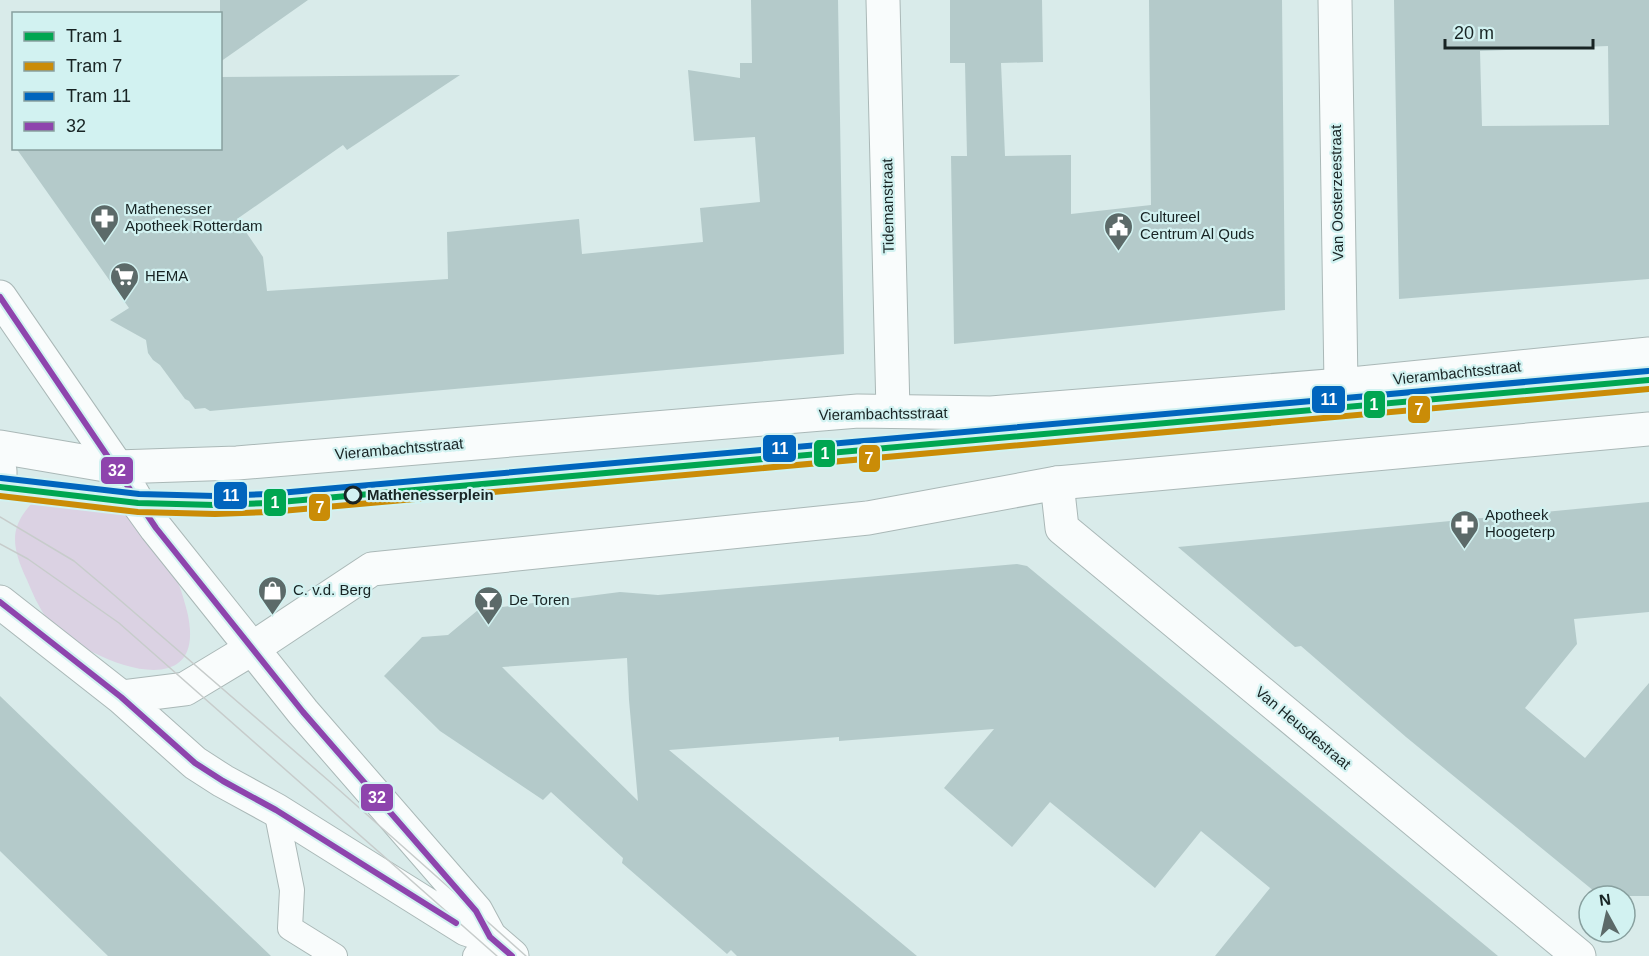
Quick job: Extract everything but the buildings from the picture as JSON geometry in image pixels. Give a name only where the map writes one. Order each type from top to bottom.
[{"type":"street","name":"Tidemanstraat","points":[[883,0],[893,411]]},
{"type":"street","name":"Van Oosterzeestraat","points":[[1335,0],[1341,385]]},
{"type":"street","points":[[0,297],[117,467],[156,528],[303,712],[476,911],[492,950]]},
{"type":"street","name":"Vierambachtsstraat","points":[[117,467],[237,463],[846,412],[991,413],[1341,385],[1649,354]]},
{"type":"street","points":[[121,697],[185,688],[252,648],[372,569],[868,518],[1057,483],[1649,429]]},
{"type":"street","points":[[0,447],[117,467]]},
{"type":"street","points":[[0,471],[0,483]]},
{"type":"street","name":"Van Heusdestraat","points":[[1057,483],[1062,528],[1579,956]]},
{"type":"street","points":[[0,602],[121,697],[195,763],[276,810],[466,929],[492,950]]},
{"type":"lane","points":[[276,810],[292,890],[290,928],[335,956]]},
{"type":"shaded area","points":[[47,489],[108,497],[169,565],[182,593],[187,611],[189,643],[180,662],[162,669],[138,668],[111,661],[62,633],[46,617],[35,599],[21,565],[15,541],[16,530],[26,510]]},
{"type":"tram line","name":"11","points":[[1,478],[139,494],[215,496],[268,494],[1648,371]]},
{"type":"tram line","name":"1","points":[[0,487],[138,503],[215,505],[269,503],[1649,380]]},
{"type":"tram line","name":"7","points":[[0,496],[138,512],[215,514],[270,512],[1649,389]]},
{"type":"tram line","points":[[0,517],[74,561],[329,781],[526,956]]},
{"type":"tram line","points":[[0,544],[28,559],[119,623],[497,956]]},
{"type":"transit line","name":"32","points":[[0,297],[156,528],[303,712],[476,911],[490,937],[512,956]]},
{"type":"transit line","name":"32","points":[[0,602],[121,697],[195,763],[276,810],[456,923]]},
{"type":"place","name":"Mathenesser Apotheek Rotterdam","points":[[104,244]]},
{"type":"place","name":"Cultureel Centrum Al Quds","points":[[1119,252]]},
{"type":"place","name":"HEMA","points":[[124,302]]},
{"type":"place","name":"Mathenesserplein","points":[[353,495]]},
{"type":"place","name":"Apotheek Hoogeterp","points":[[1464,550]]},
{"type":"place","name":"C. v.d. Berg","points":[[272,616]]},
{"type":"place","name":"De Toren","points":[[488,626]]}]
